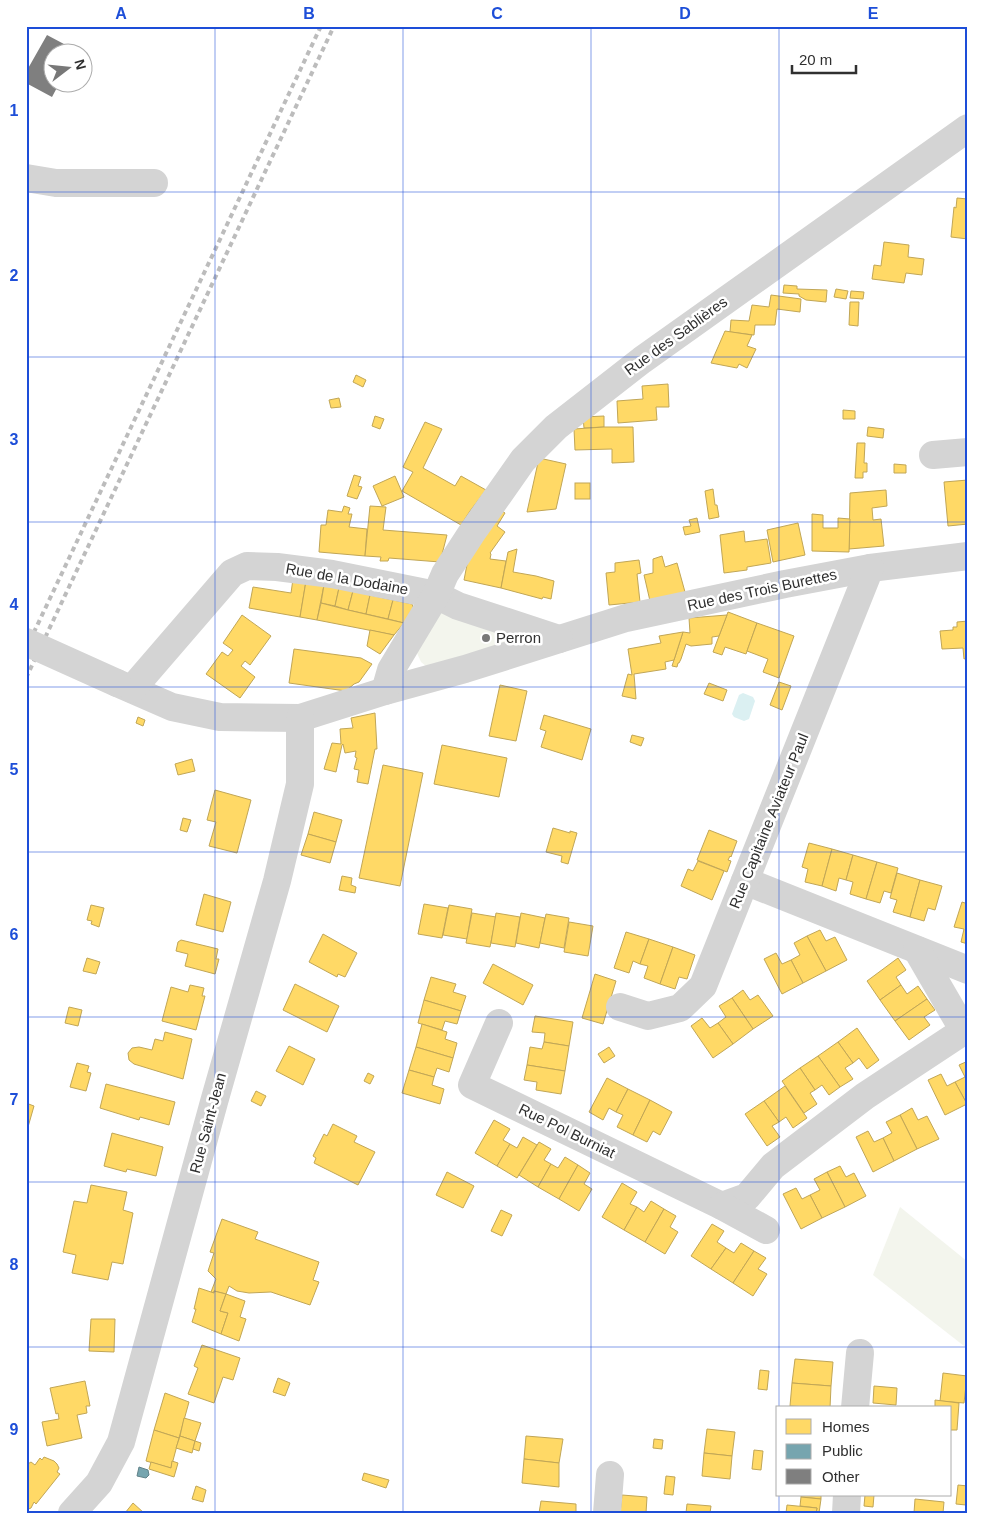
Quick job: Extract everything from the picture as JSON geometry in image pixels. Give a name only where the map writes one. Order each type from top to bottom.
[{"type":"street","name":"Rue des Sablières","points":[[385,691],[391,670],[436,595],[445,574],[523,460],[556,427],[642,360],[968,128]]},
{"type":"street","points":[[26,178],[56,183],[154,183]]},
{"type":"street","points":[[933,455],[968,452]]},
{"type":"street","name":"Rue des Trois Burettes","points":[[26,642],[172,707],[220,716],[300,718],[385,691],[465,669],[626,618],[870,568],[968,556]]},
{"type":"street","name":"Rue de la Dodaine","points":[[125,686],[232,573],[247,566],[276,567],[332,574],[436,595],[458,606],[559,639]]},
{"type":"street","name":"Rue Capitaine Aviateur Paul","points":[[620,1007],[648,1016],[680,1008],[703,986],[870,568]]},
{"type":"street","name":"Rue Saint-Jean","points":[[72,1513],[98,1483],[121,1442],[277,880],[300,784],[300,718]]},
{"type":"street","points":[[746,882],[968,970]]},
{"type":"street","points":[[722,1206],[747,1197],[773,1166],[865,1096],[966,1030],[917,950]]},
{"type":"street","name":"Rue Pol Burniat","points":[[499,1023],[472,1085],[722,1206],[766,1230]]},
{"type":"street","points":[[855,1406],[860,1353]]},
{"type":"street","points":[[607,1513],[610,1475]]},
{"type":"street","points":[[846,1513],[847,1496]]},
{"type":"shaded area","points":[[443,612],[506,635],[508,640],[506,644],[426,666],[421,662],[417,653],[438,614]]},
{"type":"shaded area","points":[[743,693],[753,697],[755,701],[749,719],[744,721],[734,717],[732,714],[739,695]]},
{"type":"shaded area","points":[[900,1207],[968,1262],[968,1349],[873,1275]]},
{"type":"building: Homes","points":[[957,198],[968,199],[968,239],[951,237],[954,207],[956,208]]},
{"type":"building: Homes","points":[[884,242],[909,245],[908,257],[924,259],[922,275],[906,273],[904,283],[872,279],[874,265],[881,266]]},
{"type":"building: Homes","points":[[784,285],[797,286],[797,289],[827,290],[826,302],[806,300],[799,296],[799,294],[783,293]]},
{"type":"building: Homes","points":[[836,289],[848,291],[846,299],[834,297]]},
{"type":"building: Homes","points":[[851,291],[864,292],[863,299],[850,298]]},
{"type":"building: Homes","points":[[771,295],[801,299],[800,312],[777,309],[775,325],[755,325],[754,335],[730,332],[731,320],[749,321],[752,305],[769,307]]},
{"type":"building: Homes","points":[[850,302],[859,302],[858,326],[849,325]]},
{"type":"building: Homes","points":[[725,331],[752,335],[747,346],[756,349],[747,368],[739,364],[737,368],[711,363]]},
{"type":"building: Homes","points":[[356,375],[366,380],[363,387],[353,382]]},
{"type":"building: Homes","points":[[668,384],[669,407],[656,407],[657,420],[618,423],[617,401],[643,399],[642,386]]},
{"type":"building: Homes","points":[[339,398],[341,407],[331,408],[329,400]]},
{"type":"building: Homes","points":[[843,410],[855,411],[855,419],[843,419]]},
{"type":"building: Homes","points":[[375,416],[384,419],[380,429],[372,426]]},
{"type":"building: Homes","points":[[604,416],[604,427],[584,428],[583,417]]},
{"type":"building: Homes","points":[[425,422],[442,429],[423,468],[455,486],[461,476],[486,490],[461,525],[402,491],[413,472],[403,467]]},
{"type":"building: Homes","points":[[633,427],[634,462],[612,463],[612,449],[575,450],[574,429]]},
{"type":"building: Homes","points":[[868,427],[884,429],[883,438],[867,436]]},
{"type":"building: Homes","points":[[857,443],[865,443],[864,463],[867,463],[867,472],[863,472],[863,478],[855,478]]},
{"type":"building: Homes","points":[[539,458],[566,464],[556,509],[527,512]]},
{"type":"building: Homes","points":[[894,464],[906,465],[906,473],[894,473]]},
{"type":"building: Homes","points":[[354,475],[361,477],[358,486],[362,487],[357,499],[347,496]]},
{"type":"building: Homes","points":[[395,476],[404,497],[382,506],[373,486]]},
{"type":"building: Homes","points":[[968,480],[968,524],[948,526],[944,482]]},
{"type":"building: Homes","points":[[575,483],[590,483],[590,499],[575,499]]},
{"type":"building: Homes","points":[[713,489],[719,517],[709,519],[705,491]]},
{"type":"building: Homes","points":[[886,490],[887,506],[872,508],[873,520],[881,519],[884,546],[849,549],[850,493]]},
{"type":"building: Homes","points":[[344,506],[350,508],[348,514],[352,514],[349,527],[367,529],[365,556],[319,552],[321,525],[326,525],[328,510],[342,512]]},
{"type":"building: Homes","points":[[370,506],[386,507],[383,530],[447,535],[440,562],[389,558],[388,561],[380,561],[381,557],[365,556]]},
{"type":"building: Homes","points":[[501,510],[505,513],[497,526],[505,532],[490,553],[490,559],[506,561],[501,588],[464,580],[470,549]]},
{"type":"building: Homes","points":[[812,514],[823,515],[823,528],[838,528],[838,518],[850,519],[849,552],[812,551]]},
{"type":"building: Homes","points":[[697,518],[700,532],[685,535],[683,527],[691,526],[689,520]]},
{"type":"building: Homes","points":[[798,523],[805,555],[773,562],[767,530]]},
{"type":"building: Homes","points":[[744,531],[745,542],[767,539],[771,563],[747,567],[747,570],[724,573],[720,535]]},
{"type":"building: Homes","points":[[517,549],[513,572],[554,581],[551,599],[543,597],[542,599],[501,588],[508,552]]},
{"type":"building: Homes","points":[[662,556],[665,567],[677,563],[685,592],[650,601],[644,575],[653,573],[653,559]]},
{"type":"building: Homes","points":[[639,560],[641,573],[637,574],[640,602],[609,605],[606,573],[615,572],[615,563]]},
{"type":"building: Homes","points":[[293,579],[306,581],[300,617],[249,608],[253,587],[291,593]]},
{"type":"building: Homes","points":[[306,581],[324,585],[317,620],[300,617]]},
{"type":"building: Homes","points":[[324,585],[339,588],[335,606],[321,603]]},
{"type":"building: Homes","points":[[339,588],[353,591],[348,610],[335,606]]},
{"type":"building: Homes","points":[[353,591],[370,595],[366,614],[348,610]]},
{"type":"building: Homes","points":[[370,595],[393,600],[388,619],[366,614]]},
{"type":"building: Homes","points":[[393,600],[412,604],[414,609],[404,623],[388,619]]},
{"type":"building: Homes","points":[[321,603],[404,623],[394,635],[317,620]]},
{"type":"building: Homes","points":[[728,612],[757,623],[746,654],[725,647],[722,655],[713,652]]},
{"type":"building: Homes","points":[[242,615],[271,636],[250,665],[245,661],[241,666],[255,677],[240,698],[206,674],[222,652],[228,656],[233,650],[223,643]]},
{"type":"building: Homes","points":[[727,615],[719,636],[712,637],[712,644],[691,646],[686,644],[677,667],[672,666],[683,632],[690,633],[689,618]]},
{"type":"building: Homes","points":[[968,621],[967,667],[967,658],[964,659],[963,648],[942,649],[940,631],[953,630],[953,627],[957,627],[957,622]]},
{"type":"building: Homes","points":[[757,623],[794,636],[779,678],[763,672],[768,659],[747,651]]},
{"type":"building: Homes","points":[[370,630],[394,635],[380,654],[367,646]]},
{"type":"building: Homes","points":[[683,632],[674,660],[665,662],[666,669],[634,674],[636,699],[622,696],[628,674],[632,675],[628,649],[661,643],[659,636]]},
{"type":"building: Homes","points":[[294,649],[361,658],[372,664],[359,682],[346,691],[289,683]]},
{"type":"building: Homes","points":[[779,682],[791,686],[782,710],[770,705]]},
{"type":"building: Homes","points":[[709,683],[727,690],[723,701],[704,694]]},
{"type":"building: Homes","points":[[500,685],[527,691],[516,741],[489,736]]},
{"type":"building: Homes","points":[[375,713],[377,749],[375,749],[368,784],[357,782],[359,770],[354,769],[357,758],[355,757],[356,751],[345,753],[343,744],[336,772],[324,769],[332,743],[341,744],[340,729],[353,728],[351,718]]},
{"type":"building: Homes","points":[[544,715],[591,729],[582,760],[541,747],[546,731],[540,729]]},
{"type":"building: Homes","points":[[138,717],[145,720],[143,726],[136,723]]},
{"type":"building: Homes","points":[[632,735],[644,738],[641,746],[630,742]]},
{"type":"building: Homes","points":[[442,745],[507,758],[499,797],[434,784]]},
{"type":"building: Homes","points":[[192,759],[195,771],[178,775],[175,764]]},
{"type":"building: Homes","points":[[383,765],[423,773],[400,886],[359,878]]},
{"type":"building: Homes","points":[[215,790],[251,800],[237,853],[209,846],[216,822],[207,820]]},
{"type":"building: Homes","points":[[314,812],[342,820],[336,842],[308,834]]},
{"type":"building: Homes","points":[[183,818],[191,820],[187,832],[180,830]]},
{"type":"building: Homes","points":[[553,828],[577,833],[568,864],[561,862],[562,856],[546,852]]},
{"type":"building: Homes","points":[[709,830],[737,841],[728,860],[731,861],[727,872],[697,860]]},
{"type":"building: Homes","points":[[308,834],[336,842],[330,863],[301,855]]},
{"type":"building: Homes","points":[[809,843],[832,849],[822,886],[805,882],[808,869],[802,867]]},
{"type":"building: Homes","points":[[832,849],[853,855],[846,880],[839,878],[836,891],[822,886]]},
{"type":"building: Homes","points":[[853,855],[877,862],[866,899],[850,894],[853,882],[846,880]]},
{"type":"building: Homes","points":[[698,861],[724,871],[712,900],[681,886],[688,869],[693,871]]},
{"type":"building: Homes","points":[[877,862],[898,868],[891,893],[884,891],[880,903],[866,899]]},
{"type":"building: Homes","points":[[897,873],[920,880],[910,917],[893,912],[897,900],[890,898]]},
{"type":"building: Homes","points":[[342,876],[352,878],[351,885],[356,887],[355,893],[339,890]]},
{"type":"building: Homes","points":[[920,880],[942,886],[935,910],[928,908],[924,921],[910,917]]},
{"type":"building: Homes","points":[[204,894],[231,902],[223,932],[196,925]]},
{"type":"building: Homes","points":[[962,902],[968,904],[968,944],[961,942],[964,929],[954,927]]},
{"type":"building: Homes","points":[[424,904],[448,908],[442,938],[418,934]]},
{"type":"building: Homes","points":[[91,905],[104,908],[99,927],[91,924],[92,921],[87,920]]},
{"type":"building: Homes","points":[[449,905],[472,909],[467,939],[443,935]]},
{"type":"building: Homes","points":[[472,913],[496,917],[490,947],[466,943]]},
{"type":"building: Homes","points":[[496,913],[520,917],[515,947],[491,943]]},
{"type":"building: Homes","points":[[521,913],[545,918],[539,948],[516,943]]},
{"type":"building: Homes","points":[[546,914],[569,918],[564,948],[540,943]]},
{"type":"building: Homes","points":[[569,922],[593,926],[588,956],[564,952]]},
{"type":"building: Homes","points":[[820,930],[826,941],[835,937],[847,960],[826,971],[807,936]]},
{"type":"building: Homes","points":[[626,932],[649,939],[640,964],[633,961],[629,973],[614,968]]},
{"type":"building: Homes","points":[[323,934],[357,953],[345,977],[338,974],[337,977],[309,962]]},
{"type":"building: Homes","points":[[807,936],[826,971],[803,983],[791,960],[800,955],[794,943]]},
{"type":"building: Homes","points":[[649,939],[673,947],[660,984],[644,978],[648,966],[640,964]]},
{"type":"building: Homes","points":[[181,940],[218,949],[216,959],[219,959],[215,974],[185,966],[188,954],[176,951],[178,942]]},
{"type":"building: Homes","points":[[673,947],[695,955],[687,979],[679,977],[675,989],[660,984]]},
{"type":"building: Homes","points":[[776,953],[782,964],[791,960],[803,983],[782,994],[764,959]]},
{"type":"building: Homes","points":[[87,958],[100,962],[96,974],[83,971]]},
{"type":"building: Homes","points":[[898,958],[906,970],[896,977],[901,985],[880,1000],[867,981]]},
{"type":"building: Homes","points":[[493,964],[533,985],[523,1005],[483,983]]},
{"type":"building: Homes","points":[[595,974],[616,981],[603,1024],[582,1018]]},
{"type":"building: Homes","points":[[431,977],[456,984],[453,992],[466,996],[461,1011],[424,1000]]},
{"type":"building: Homes","points":[[295,984],[339,1006],[327,1032],[283,1010]]},
{"type":"building: Homes","points":[[190,985],[204,988],[202,996],[205,996],[196,1030],[162,1021],[171,987],[188,992]]},
{"type":"building: Homes","points":[[901,985],[907,994],[918,986],[927,999],[895,1021],[880,1000]]},
{"type":"building: Homes","points":[[743,990],[750,1000],[758,995],[773,1016],[753,1029],[732,998]]},
{"type":"building: Homes","points":[[732,998],[753,1029],[733,1044],[718,1023],[726,1017],[719,1006]]},
{"type":"building: Homes","points":[[927,999],[935,1010],[924,1017],[930,1025],[909,1040],[895,1021]]},
{"type":"building: Homes","points":[[424,1000],[461,1011],[457,1024],[445,1021],[442,1030],[418,1023]]},
{"type":"building: Homes","points":[[69,1007],[82,1010],[78,1026],[65,1023]]},
{"type":"building: Homes","points":[[535,1016],[573,1022],[569,1046],[544,1042],[545,1033],[532,1032]]},
{"type":"building: Homes","points":[[702,1018],[710,1028],[718,1023],[733,1044],[713,1058],[691,1026]]},
{"type":"building: Homes","points":[[422,1024],[447,1032],[445,1039],[457,1043],[453,1058],[416,1047]]},
{"type":"building: Homes","points":[[857,1028],[879,1060],[867,1069],[859,1058],[853,1063],[838,1042]]},
{"type":"building: Homes","points":[[165,1032],[192,1039],[183,1079],[134,1064],[129,1060],[128,1053],[132,1048],[139,1047],[152,1050],[155,1039],[163,1041]]},
{"type":"building: Homes","points":[[544,1042],[569,1046],[565,1071],[527,1065],[530,1047],[542,1049]]},
{"type":"building: Homes","points":[[838,1042],[853,1063],[845,1068],[853,1079],[840,1087],[818,1056]]},
{"type":"building: Homes","points":[[289,1046],[315,1059],[303,1085],[276,1071]]},
{"type":"building: Homes","points":[[416,1047],[453,1058],[449,1072],[437,1068],[434,1077],[409,1070]]},
{"type":"building: Homes","points":[[609,1047],[615,1056],[604,1063],[598,1054]]},
{"type":"building: Homes","points":[[818,1056],[840,1087],[829,1095],[822,1085],[815,1090],[800,1068]]},
{"type":"building: Homes","points":[[968,1061],[967,1104],[955,1082],[965,1077],[959,1065]]},
{"type":"building: Homes","points":[[77,1063],[89,1066],[87,1072],[91,1073],[86,1091],[70,1087]]},
{"type":"building: Homes","points":[[527,1065],[565,1071],[561,1094],[536,1090],[537,1082],[524,1080]]},
{"type":"building: Homes","points":[[800,1068],[815,1090],[810,1093],[817,1104],[804,1113],[782,1081]]},
{"type":"building: Homes","points":[[409,1070],[434,1077],[432,1085],[444,1089],[440,1104],[402,1093]]},
{"type":"building: Homes","points":[[368,1073],[374,1076],[370,1084],[364,1081]]},
{"type":"building: Homes","points":[[941,1074],[947,1086],[955,1082],[967,1104],[945,1115],[928,1080]]},
{"type":"building: Homes","points":[[607,1078],[628,1089],[616,1112],[609,1108],[603,1120],[589,1112]]},
{"type":"building: Homes","points":[[106,1084],[175,1102],[169,1125],[140,1117],[139,1120],[100,1108]]},
{"type":"building: Homes","points":[[785,1086],[807,1118],[793,1128],[786,1117],[779,1122],[764,1101]]},
{"type":"building: Homes","points":[[628,1089],[650,1100],[633,1135],[617,1127],[623,1115],[616,1112]]},
{"type":"building: Homes","points":[[256,1091],[266,1096],[261,1106],[251,1101]]},
{"type":"building: Homes","points":[[650,1100],[672,1112],[660,1135],[653,1131],[647,1142],[633,1135]]},
{"type":"building: Homes","points":[[764,1101],[779,1122],[772,1126],[780,1137],[767,1146],[745,1114]]},
{"type":"building: Homes","points":[[26,1103],[34,1106],[28,1127],[26,1126]]},
{"type":"building: Homes","points":[[912,1108],[918,1120],[927,1116],[939,1139],[917,1149],[900,1115]]},
{"type":"building: Homes","points":[[900,1115],[917,1149],[894,1161],[883,1138],[892,1133],[886,1122]]},
{"type":"building: Homes","points":[[494,1120],[510,1129],[503,1140],[510,1144],[497,1166],[475,1153]]},
{"type":"building: Homes","points":[[333,1124],[357,1136],[354,1142],[375,1152],[358,1185],[314,1163],[316,1158],[313,1156],[324,1134],[327,1136]]},
{"type":"building: Homes","points":[[868,1131],[874,1142],[883,1138],[894,1161],[873,1172],[856,1137]]},
{"type":"building: Homes","points":[[112,1133],[163,1147],[156,1176],[127,1169],[126,1172],[104,1166]]},
{"type":"building: Homes","points":[[523,1137],[537,1145],[517,1178],[497,1166],[510,1144],[517,1148]]},
{"type":"building: Homes","points":[[539,1142],[551,1149],[544,1160],[551,1164],[538,1187],[519,1175]]},
{"type":"building: Homes","points":[[565,1157],[578,1165],[559,1199],[538,1187],[551,1164],[558,1168]]},
{"type":"building: Homes","points":[[578,1165],[590,1173],[584,1184],[592,1189],[579,1211],[559,1199]]},
{"type":"building: Homes","points":[[840,1166],[846,1177],[854,1173],[866,1196],[845,1207],[827,1172]]},
{"type":"building: Homes","points":[[447,1172],[474,1186],[463,1208],[436,1195]]},
{"type":"building: Homes","points":[[827,1172],[845,1207],[822,1218],[810,1195],[820,1190],[814,1179]]},
{"type":"building: Homes","points":[[622,1183],[637,1192],[630,1204],[637,1207],[624,1230],[602,1217]]},
{"type":"building: Homes","points":[[91,1185],[127,1192],[123,1210],[133,1213],[123,1264],[112,1262],[108,1280],[72,1273],[76,1255],[63,1252],[74,1201],[87,1203]]},
{"type":"building: Homes","points":[[796,1188],[802,1199],[810,1195],[822,1218],[801,1229],[783,1194]]},
{"type":"building: Homes","points":[[651,1201],[664,1209],[645,1242],[624,1230],[637,1207],[644,1212]]},
{"type":"building: Homes","points":[[664,1209],[676,1216],[670,1227],[678,1232],[665,1254],[645,1242]]},
{"type":"building: Homes","points":[[501,1210],[512,1215],[502,1236],[491,1231]]},
{"type":"building: Homes","points":[[222,1219],[258,1232],[255,1239],[319,1262],[313,1280],[319,1282],[310,1305],[271,1292],[249,1293],[237,1291],[229,1286],[226,1294],[211,1292],[216,1279],[208,1271],[214,1253],[210,1252]]},
{"type":"building: Homes","points":[[712,1224],[724,1231],[717,1242],[726,1248],[711,1269],[691,1256]]},
{"type":"building: Homes","points":[[741,1243],[754,1251],[733,1283],[711,1269],[726,1248],[734,1253]]},
{"type":"building: Homes","points":[[754,1251],[766,1258],[758,1269],[767,1274],[753,1296],[733,1283]]},
{"type":"building: Homes","points":[[199,1288],[214,1293],[214,1291],[226,1294],[220,1311],[228,1313],[221,1334],[192,1322]]},
{"type":"building: Homes","points":[[226,1294],[245,1301],[240,1317],[246,1319],[239,1341],[221,1334],[228,1313],[220,1311]]},
{"type":"building: Homes","points":[[91,1319],[115,1319],[114,1352],[89,1351]]},
{"type":"building: Homes","points":[[202,1345],[240,1358],[233,1380],[223,1377],[214,1403],[188,1394],[198,1368],[194,1366]]},
{"type":"building: Homes","points":[[795,1359],[833,1362],[831,1386],[792,1383]]},
{"type":"building: Homes","points":[[760,1370],[769,1371],[767,1390],[758,1389]]},
{"type":"building: Homes","points":[[943,1373],[967,1376],[964,1403],[940,1401]]},
{"type":"building: Homes","points":[[278,1378],[290,1383],[285,1396],[273,1392]]},
{"type":"building: Homes","points":[[85,1381],[90,1406],[86,1406],[87,1413],[77,1415],[82,1438],[47,1446],[42,1422],[59,1419],[50,1388]]},
{"type":"building: Homes","points":[[792,1383],[831,1386],[830,1406],[790,1406]]},
{"type":"building: Homes","points":[[874,1386],[897,1388],[896,1405],[873,1403]]},
{"type":"building: Homes","points":[[165,1393],[189,1402],[179,1438],[154,1430]]},
{"type":"building: Homes","points":[[935,1400],[959,1403],[957,1430],[952,1430],[952,1406],[935,1406]]},
{"type":"building: Homes","points":[[184,1418],[201,1423],[195,1441],[180,1436]]},
{"type":"building: Homes","points":[[707,1429],[735,1432],[732,1456],[704,1453]]},
{"type":"building: Homes","points":[[154,1430],[179,1438],[171,1468],[146,1461]]},
{"type":"building: Homes","points":[[180,1436],[195,1441],[192,1453],[176,1448]]},
{"type":"building: Homes","points":[[526,1436],[563,1439],[559,1463],[524,1459]]},
{"type":"building: Homes","points":[[654,1439],[663,1440],[662,1449],[653,1448]]},
{"type":"building: Homes","points":[[195,1441],[201,1443],[199,1451],[193,1449]]},
{"type":"building: Homes","points":[[754,1450],[763,1451],[761,1470],[752,1469]]},
{"type":"building: Homes","points":[[704,1453],[732,1456],[730,1479],[702,1476]]},
{"type":"building: Homes","points":[[44,1457],[57,1464],[59,1468],[57,1472],[60,1474],[36,1504],[34,1502],[31,1508],[26,1510],[26,1465],[31,1462],[35,1465],[40,1458],[42,1460]]},
{"type":"building: Homes","points":[[524,1459],[559,1463],[559,1487],[522,1483]]},
{"type":"building: Homes","points":[[172,1461],[178,1463],[174,1477],[149,1469],[151,1462],[171,1468]]},
{"type":"building: Homes","points":[[364,1473],[389,1480],[386,1488],[362,1480]]},
{"type":"building: Homes","points":[[666,1476],[675,1477],[673,1495],[664,1494]]},
{"type":"building: Homes","points":[[958,1485],[968,1486],[966,1505],[956,1504]]},
{"type":"building: Homes","points":[[196,1486],[206,1490],[203,1502],[192,1499]]},
{"type":"building: Homes","points":[[622,1495],[647,1497],[646,1513],[620,1513]]},
{"type":"building: Homes","points":[[821,1496],[821,1499],[801,1497]]},
{"type":"building: Homes","points":[[865,1496],[874,1496],[873,1507],[864,1506]]},
{"type":"building: Homes","points":[[801,1497],[821,1499],[819,1513],[816,1513],[817,1508],[800,1506]]},
{"type":"building: Homes","points":[[915,1499],[944,1502],[943,1513],[914,1513]]},
{"type":"building: Homes","points":[[541,1501],[576,1504],[576,1513],[539,1513]]},
{"type":"building: Homes","points":[[133,1503],[144,1513],[125,1513]]},
{"type":"building: Homes","points":[[687,1504],[711,1506],[710,1513],[686,1513]]},
{"type":"building: Homes","points":[[787,1505],[817,1508],[816,1513],[786,1513]]},
{"type":"building: Public","points":[[139,1467],[148,1470],[149,1475],[146,1478],[137,1476]]},
{"type":"building: Other","points":[[47,35],[60,42],[43,42]]},
{"type":"building: Other","points":[[42,44],[42,92],[26,83],[26,72]]},
{"type":"building: Other","points":[[43,92],[55,92],[52,97]]},
{"type":"railway","points":[[26,649],[321,26]]},
{"type":"railway","points":[[26,678],[334,26]]},
{"type":"place","name":"Perron","points":[[486,638]]}]
